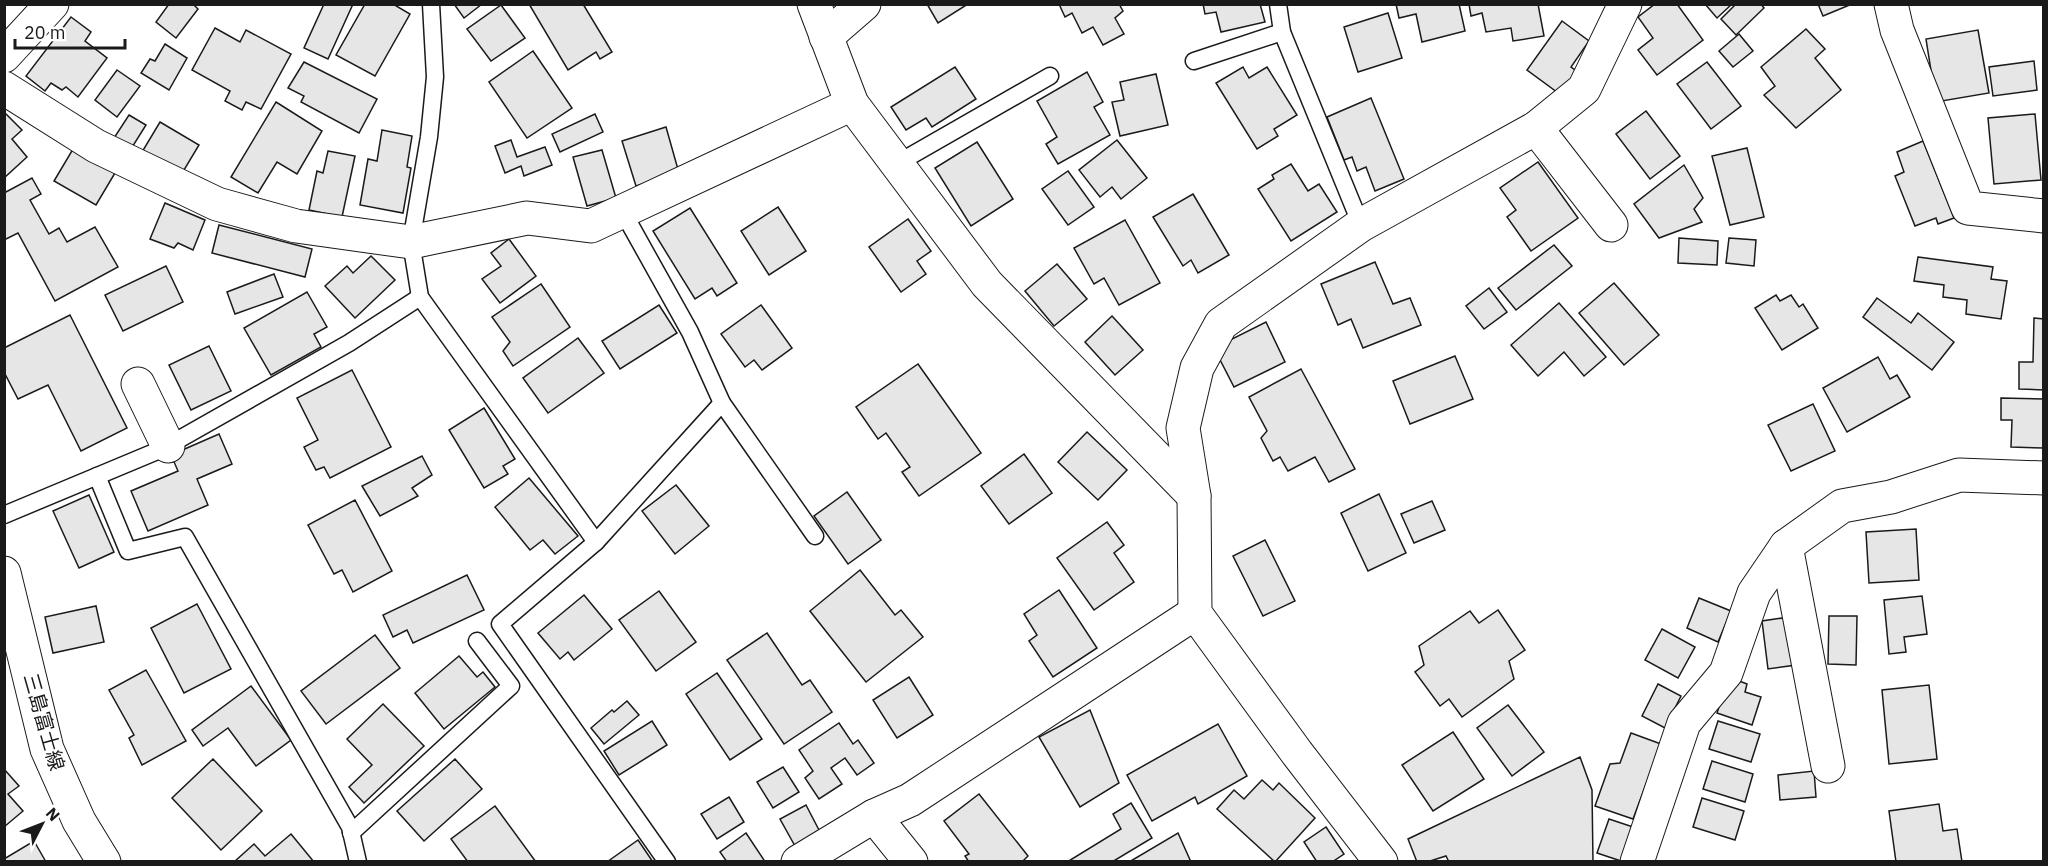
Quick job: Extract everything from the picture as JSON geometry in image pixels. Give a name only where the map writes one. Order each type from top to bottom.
[{"type":"street","points":[[4,56],[51,4]]},
{"type":"street","points":[[814,4],[852,104],[987,284],[1194,496]]},
{"type":"street","points":[[826,37],[864,4]]},
{"type":"street","points":[[1376,860],[1195,613],[1194,496],[1183,428],[1197,368],[1221,324],[1361,225],[1536,128],[1584,89],[1625,4]]},
{"type":"street","points":[[1891,4],[1897,30],[1968,208],[2043,216]]},
{"type":"street","points":[[4,88],[96,146],[217,204],[296,226],[411,242],[527,218],[591,226],[852,104]]},
{"type":"street","points":[[1536,128],[1611,225]]},
{"type":"street","points":[[138,384],[168,446]]},
{"type":"street","points":[[1637,861],[1684,723],[1726,673],[1754,593],[1786,546],[1842,506],[1891,497],[1959,475],[2043,478]]},
{"type":"street","points":[[1786,546],[1828,766]]},
{"type":"street","name":"三島富士線","points":[[4,573],[47,748],[79,821],[104,861]]},
{"type":"street","points":[[798,861],[874,816],[910,800],[1195,613]]},
{"type":"street","points":[[874,816],[911,861]]},
{"type":"lane","points":[[431,4],[435,77],[429,137],[411,242],[420,297],[596,542]]},
{"type":"lane","points":[[1278,4],[1282,32],[1361,225]]},
{"type":"lane","points":[[1194,61],[1282,32]]},
{"type":"lane","points":[[898,163],[1050,76]]},
{"type":"lane","points":[[623,212],[690,332],[722,403],[815,536]]},
{"type":"lane","points":[[4,514],[168,446],[349,343],[420,297]]},
{"type":"lane","points":[[667,861],[500,624],[596,542],[722,403]]},
{"type":"lane","points":[[97,476],[128,551],[185,537],[350,827],[358,861]]},
{"type":"lane","points":[[351,832],[511,686],[477,641]]},
{"type":"building","points":[[169,4],[193,4],[198,9],[176,38],[156,22]]},
{"type":"building","points":[[324,4],[353,4],[328,59],[304,48]]},
{"type":"building","points":[[365,4],[393,4],[410,14],[375,76],[336,55]]},
{"type":"building","points":[[454,4],[482,4],[464,18]]},
{"type":"building","points":[[529,4],[583,4],[612,52],[600,59],[596,52],[568,70]]},
{"type":"building","points":[[927,4],[968,4],[938,23]]},
{"type":"building","points":[[1059,4],[1119,4],[1123,11],[1115,18],[1124,34],[1103,45],[1093,27],[1082,33],[1072,13],[1065,17]]},
{"type":"building","points":[[1203,4],[1260,4],[1265,22],[1221,32],[1216,12],[1205,14]]},
{"type":"building","points":[[1396,4],[1459,4],[1465,31],[1422,42],[1416,14],[1399,18]]},
{"type":"building","points":[[1469,4],[1538,4],[1544,36],[1513,41],[1511,28],[1486,32],[1482,13],[1471,16]]},
{"type":"building","points":[[1655,4],[1677,4],[1703,40],[1657,75],[1638,50],[1653,38],[1638,17]]},
{"type":"building","points":[[1705,4],[1732,4],[1717,18]]},
{"type":"building","points":[[1736,4],[1761,4],[1764,8],[1736,35],[1721,19]]},
{"type":"building","points":[[1818,4],[1852,4],[1823,16]]},
{"type":"building","points":[[501,5],[525,38],[491,61],[467,29]]},
{"type":"building","points":[[1388,13],[1402,58],[1358,72],[1344,27]]},
{"type":"building","points":[[71,17],[91,32],[85,41],[107,58],[78,97],[66,87],[62,90],[51,83],[45,91],[26,76]]},
{"type":"building","points":[[1562,21],[1589,41],[1571,67],[1578,72],[1561,95],[1527,70]]},
{"type":"building","points":[[215,28],[240,42],[246,30],[291,54],[261,109],[246,102],[242,110],[225,101],[230,91],[192,70]]},
{"type":"building","points":[[1806,29],[1825,49],[1815,58],[1841,90],[1796,128],[1764,95],[1775,86],[1761,67]]},
{"type":"building","points":[[1978,30],[1989,93],[1936,102],[1926,39]]},
{"type":"building","points":[[1739,34],[1753,51],[1733,67],[1719,51]]},
{"type":"building","points":[[165,44],[187,58],[169,90],[141,73],[150,59],[155,61]]},
{"type":"building","points":[[533,51],[572,108],[527,138],[489,82]]},
{"type":"building","points":[[2034,61],[2037,90],[1993,96],[1989,67]]},
{"type":"building","points":[[304,62],[377,99],[359,133],[301,102],[304,96],[288,88]]},
{"type":"building","points":[[1707,62],[1741,106],[1711,129],[1677,84]]},
{"type":"building","points":[[955,67],[976,99],[932,127],[926,118],[906,130],[891,107]]},
{"type":"building","points":[[1243,67],[1249,78],[1267,67],[1297,115],[1274,129],[1278,136],[1257,149],[1216,83]]},
{"type":"building","points":[[117,70],[140,86],[117,117],[95,100]]},
{"type":"building","points":[[1087,72],[1103,102],[1094,107],[1110,135],[1058,164],[1046,144],[1057,137],[1037,101]]},
{"type":"building","points":[[1156,74],[1168,125],[1120,136],[1112,102],[1124,100],[1120,82]]},
{"type":"building","points":[[1371,98],[1404,179],[1375,191],[1366,167],[1357,171],[1352,157],[1344,160],[1327,117]]},
{"type":"building","points":[[276,102],[322,131],[297,174],[277,162],[258,193],[231,177]]},
{"type":"building","points":[[1646,111],[1680,156],[1650,179],[1616,134]]},
{"type":"building","points":[[4,112],[22,130],[12,139],[27,157],[4,178]]},
{"type":"building","points":[[595,114],[603,132],[560,152],[552,134]]},
{"type":"building","points":[[2035,114],[2041,180],[1994,184],[1988,118]]},
{"type":"building","points":[[129,115],[146,125],[131,149],[114,138]]},
{"type":"building","points":[[160,122],[199,145],[181,175],[142,152]]},
{"type":"building","points":[[666,127],[679,173],[636,186],[622,141]]},
{"type":"building","points":[[382,130],[412,136],[407,167],[411,168],[403,213],[360,205],[368,159],[377,161]]},
{"type":"building","points":[[511,140],[517,157],[545,147],[552,165],[524,176],[521,166],[505,173],[495,146]]},
{"type":"building","points":[[1117,140],[1147,178],[1121,199],[1112,187],[1100,197],[1079,170]]},
{"type":"building","points":[[1923,141],[1954,218],[1938,224],[1936,218],[1915,226],[1895,176],[1904,172],[1897,152]]},
{"type":"building","points":[[977,142],[1013,199],[971,226],[935,168]]},
{"type":"building","points":[[1747,148],[1764,217],[1730,225],[1712,156]]},
{"type":"building","points":[[73,149],[115,173],[96,205],[54,181]]},
{"type":"building","points":[[602,150],[616,198],[587,206],[573,157]]},
{"type":"building","points":[[328,151],[355,156],[342,217],[309,210],[317,171],[323,173]]},
{"type":"building","points":[[1538,162],[1578,218],[1531,251],[1507,217],[1516,210],[1500,188]]},
{"type":"building","points":[[1291,164],[1308,191],[1319,184],[1337,212],[1291,241],[1258,189],[1274,179],[1272,175]]},
{"type":"building","points":[[1684,165],[1703,198],[1694,209],[1702,222],[1659,238],[1634,204]]},
{"type":"building","points":[[1068,171],[1094,207],[1068,225],[1042,189]]},
{"type":"building","points":[[32,178],[41,194],[30,200],[49,234],[59,228],[67,242],[95,227],[118,267],[55,301],[18,233],[4,240],[4,193]]},
{"type":"building","points":[[1193,194],[1229,255],[1198,273],[1191,260],[1183,266],[1153,217]]},
{"type":"building","points":[[165,203],[205,220],[193,250],[178,243],[174,248],[150,239]]},
{"type":"building","points":[[778,207],[806,251],[769,275],[741,231]]},
{"type":"building","points":[[690,208],[737,283],[717,296],[712,288],[695,299],[653,231]]},
{"type":"building","points":[[908,219],[931,251],[917,261],[926,274],[901,292],[869,247]]},
{"type":"building","points":[[1125,220],[1160,283],[1119,305],[1104,278],[1094,284],[1074,248]]},
{"type":"building","points":[[219,225],[312,249],[305,277],[212,253]]},
{"type":"building","points":[[1679,238],[1718,241],[1717,265],[1678,263]]},
{"type":"building","points":[[1729,238],[1756,240],[1754,266],[1726,263]]},
{"type":"building","points":[[509,239],[536,276],[500,303],[482,279],[501,266],[491,253]]},
{"type":"building","points":[[1554,245],[1572,266],[1516,310],[1498,288]]},
{"type":"building","points":[[371,256],[395,280],[355,318],[325,286],[347,266],[353,273]]},
{"type":"building","points":[[1918,257],[1993,267],[1991,279],[2007,281],[2001,319],[1966,314],[1967,300],[1943,297],[1944,285],[1914,281]]},
{"type":"building","points":[[1375,262],[1393,304],[1410,298],[1421,325],[1363,348],[1351,319],[1338,325],[1321,284]]},
{"type":"building","points":[[1057,264],[1087,299],[1054,326],[1025,291]]},
{"type":"building","points":[[166,266],[183,302],[123,331],[105,295]]},
{"type":"building","points":[[274,274],[283,297],[235,314],[227,292]]},
{"type":"building","points":[[1614,283],[1659,335],[1624,365],[1579,313]]},
{"type":"building","points":[[541,284],[570,327],[513,366],[503,351],[510,342],[492,317]]},
{"type":"building","points":[[1489,288],[1507,312],[1484,329],[1466,306]]},
{"type":"building","points":[[307,292],[327,327],[314,334],[321,347],[271,375],[244,328]]},
{"type":"building","points":[[1776,295],[1780,301],[1791,295],[1799,307],[1803,304],[1818,328],[1782,350],[1755,308]]},
{"type":"building","points":[[1877,298],[1911,323],[1918,313],[1954,342],[1932,370],[1863,317]]},
{"type":"building","points":[[1559,303],[1606,357],[1584,376],[1564,352],[1538,376],[1511,345]]},
{"type":"building","points":[[659,305],[677,333],[620,369],[602,341]]},
{"type":"building","points":[[761,305],[792,348],[762,370],[754,360],[745,367],[721,334]]},
{"type":"building","points":[[70,315],[127,428],[81,451],[48,385],[18,399],[4,372],[4,348]]},
{"type":"building","points":[[1112,316],[1143,350],[1115,375],[1085,342]]},
{"type":"building","points":[[2034,318],[2044,319],[2044,390],[2019,389],[2019,362],[2033,362]]},
{"type":"building","points":[[1266,322],[1285,362],[1234,387],[1214,348]]},
{"type":"building","points":[[578,338],[604,373],[548,413],[523,378]]},
{"type":"building","points":[[209,346],[231,391],[191,410],[169,365]]},
{"type":"building","points":[[1455,356],[1473,399],[1410,424],[1393,381]]},
{"type":"building","points":[[1878,357],[1890,379],[1897,375],[1910,397],[1847,432],[1823,388]]},
{"type":"building","points":[[918,364],[981,453],[919,496],[902,472],[910,467],[886,433],[878,439],[856,407]]},
{"type":"building","points":[[1301,369],[1355,469],[1329,482],[1315,457],[1288,471],[1280,457],[1273,461],[1261,438],[1267,431],[1249,397]]},
{"type":"building","points":[[352,370],[391,447],[330,478],[324,467],[316,470],[304,447],[318,440],[297,398]]},
{"type":"building","points":[[2001,398],[2044,399],[2044,448],[2011,447],[2012,420],[2001,420]]},
{"type":"building","points":[[1813,404],[1835,451],[1791,471],[1768,425]]},
{"type":"building","points":[[484,408],[515,459],[503,466],[508,474],[484,488],[449,430]]},
{"type":"building","points":[[1087,432],[1127,470],[1098,500],[1058,462]]},
{"type":"building","points":[[219,434],[232,464],[197,479],[208,505],[148,531],[131,491],[178,471],[171,455]]},
{"type":"building","points":[[1024,454],[1052,493],[1009,524],[981,486]]},
{"type":"building","points":[[422,456],[432,475],[412,488],[418,496],[380,516],[362,486]]},
{"type":"building","points":[[529,478],[578,536],[555,554],[543,540],[530,550],[495,507]]},
{"type":"building","points":[[676,485],[709,526],[675,554],[642,511]]},
{"type":"building","points":[[847,492],[881,540],[848,564],[814,516]]},
{"type":"building","points":[[1379,494],[1406,553],[1368,571],[1341,513]]},
{"type":"building","points":[[89,495],[114,552],[79,568],[53,511]]},
{"type":"building","points":[[355,500],[392,571],[353,592],[342,570],[334,574],[308,525]]},
{"type":"building","points":[[1432,501],[1445,530],[1414,543],[1401,514]]},
{"type":"building","points":[[1107,522],[1124,545],[1114,553],[1134,582],[1094,610],[1057,558]]},
{"type":"building","points":[[1916,529],[1919,580],[1869,583],[1866,532]]},
{"type":"building","points":[[1265,540],[1295,601],[1263,616],[1233,556]]},
{"type":"building","points":[[860,570],[895,615],[901,610],[923,637],[866,682],[810,611]]},
{"type":"building","points":[[467,575],[484,610],[413,643],[407,630],[393,637],[383,615]]},
{"type":"building","points":[[1059,590],[1097,648],[1053,677],[1029,641],[1037,635],[1024,614]]},
{"type":"building","points":[[659,591],[696,642],[656,671],[619,620]]},
{"type":"building","points":[[584,595],[612,629],[574,660],[568,652],[560,659],[538,633]]},
{"type":"building","points":[[1922,596],[1927,634],[1904,637],[1906,652],[1889,654],[1884,600]]},
{"type":"building","points":[[1699,598],[1731,611],[1718,642],[1687,628]]},
{"type":"building","points":[[197,604],[231,669],[184,693],[151,628]]},
{"type":"building","points":[[96,606],[104,642],[53,653],[45,617]]},
{"type":"building","points":[[1498,610],[1525,650],[1509,661],[1514,679],[1462,717],[1449,699],[1440,706],[1415,672],[1424,665],[1419,646],[1470,611],[1479,623]]},
{"type":"building","points":[[1829,616],[1857,616],[1856,665],[1828,664]]},
{"type":"building","points":[[1789,617],[1796,665],[1768,669],[1762,621]]},
{"type":"building","points":[[1662,629],[1695,647],[1678,678],[1645,660]]},
{"type":"building","points":[[767,633],[802,685],[810,680],[832,712],[784,744],[727,660]]},
{"type":"building","points":[[375,635],[400,668],[326,724],[301,691]]},
{"type":"building","points":[[459,656],[477,677],[483,672],[495,687],[444,729],[415,693]]},
{"type":"building","points":[[146,670],[186,741],[142,765],[129,738],[134,735],[109,690]]},
{"type":"building","points":[[717,673],[762,739],[730,760],[686,694]]},
{"type":"building","points":[[909,677],[933,715],[897,738],[873,700]]},
{"type":"building","points":[[1729,677],[1747,684],[1745,692],[1761,697],[1752,725],[1717,713]]},
{"type":"building","points":[[1658,684],[1681,696],[1665,728],[1642,716]]},
{"type":"building","points":[[1929,685],[1937,759],[1889,764],[1882,690]]},
{"type":"building","points":[[251,686],[291,740],[256,766],[228,728],[203,746],[192,730]]},
{"type":"building","points":[[627,701],[639,715],[604,744],[591,728],[612,710],[614,712]]},
{"type":"building","points":[[383,704],[424,746],[364,803],[349,787],[372,765],[347,739]]},
{"type":"building","points":[[1508,705],[1544,752],[1512,776],[1477,728]]},
{"type":"building","points":[[1090,710],[1119,783],[1080,807],[1039,737]]},
{"type":"building","points":[[652,721],[667,745],[619,775],[604,751]]},
{"type":"building","points":[[1718,721],[1760,734],[1751,762],[1709,749]]},
{"type":"building","points":[[839,723],[853,744],[858,740],[874,763],[857,775],[845,758],[831,768],[842,784],[819,799],[805,778],[813,771],[799,750]]},
{"type":"building","points":[[1218,724],[1247,776],[1198,804],[1195,797],[1152,821],[1127,775]]},
{"type":"building","points":[[1453,732],[1484,779],[1433,811],[1402,765]]},
{"type":"building","points":[[1631,733],[1661,744],[1633,819],[1595,806],[1610,764],[1620,763]]},
{"type":"building","points":[[1580,757],[1592,790],[1593,862],[1449,862],[1446,856],[1427,862],[1417,862],[1408,839]]},
{"type":"building","points":[[213,759],[262,811],[221,850],[172,798]]},
{"type":"building","points":[[455,759],[482,789],[424,841],[397,811]]},
{"type":"building","points":[[1712,761],[1753,774],[1745,802],[1703,789]]},
{"type":"building","points":[[783,767],[799,792],[773,808],[757,782]]},
{"type":"building","points":[[4,769],[19,786],[8,794],[23,811],[4,827]]},
{"type":"building","points":[[1814,771],[1816,797],[1780,800],[1778,775]]},
{"type":"building","points":[[1262,780],[1273,790],[1279,783],[1315,818],[1275,862],[1217,809],[1234,790],[1244,799]]},
{"type":"building","points":[[979,794],[1028,856],[1022,862],[969,862],[965,856],[969,854],[944,821]]},
{"type":"building","points":[[729,797],[744,822],[717,839],[701,814]]},
{"type":"building","points":[[1702,798],[1744,811],[1735,840],[1693,827]]},
{"type":"building","points":[[1131,803],[1152,838],[1112,862],[1067,862],[1121,829],[1113,814]]},
{"type":"building","points":[[1939,804],[1943,831],[1957,829],[1962,862],[1896,862],[1889,811]]},
{"type":"building","points":[[806,805],[820,832],[795,846],[780,819]]},
{"type":"building","points":[[495,806],[536,862],[468,862],[451,839]]},
{"type":"building","points":[[1609,819],[1633,827],[1621,861],[1597,853]]},
{"type":"building","points":[[1326,827],[1344,854],[1332,862],[1317,862],[1304,842]]},
{"type":"building","points":[[746,833],[764,860],[761,862],[727,862],[720,852]]},
{"type":"building","points":[[1178,833],[1191,862],[1129,862]]},
{"type":"building","points":[[291,834],[314,862],[234,862],[254,844],[265,856]]},
{"type":"building","points":[[638,840],[653,862],[607,862]]},
{"type":"building","points":[[34,841],[46,862],[4,862],[4,859]]}]
